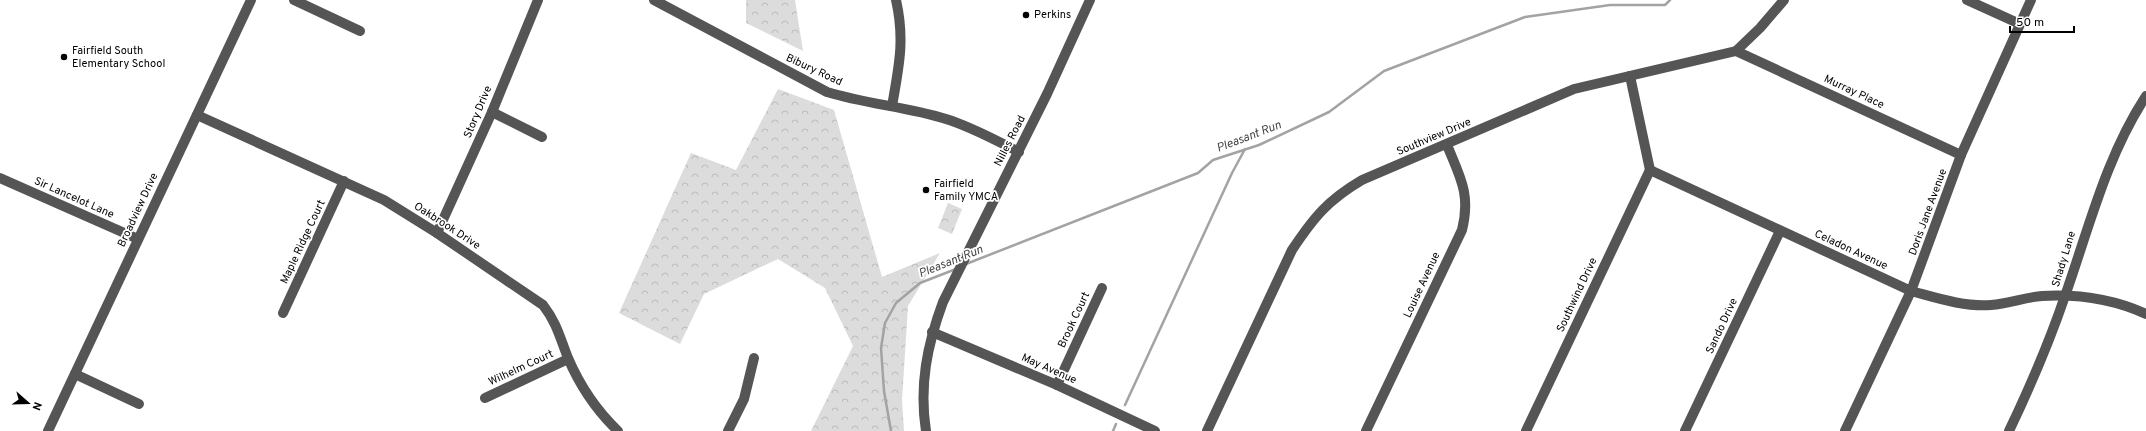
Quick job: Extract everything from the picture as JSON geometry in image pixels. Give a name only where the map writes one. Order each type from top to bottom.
[{"type":"street","name":"Broadview Drive","points":[[48,431],[251,0]]},
{"type":"street","points":[[294,0],[360,31]]},
{"type":"street","name":"Story Drive","points":[[437,233],[492,112],[538,0]]},
{"type":"street","name":"Bibury Road","points":[[654,0],[828,92],[851,99],[892,106],[946,119],[982,133],[1019,152]]},
{"type":"street","points":[[892,106],[902,53],[902,37],[896,0]]},
{"type":"street","name":"Nilles Road","points":[[926,431],[923,386],[932,332],[943,302],[973,239],[1019,152],[1090,0]]},
{"type":"street","points":[[1736,51],[1760,28],[1784,0]]},
{"type":"street","points":[[1967,0],[2020,24]]},
{"type":"street","name":"Doris Jane Avenue","points":[[1845,431],[1911,291],[1961,155],[2031,0]]},
{"type":"street","name":"Southview Drive","points":[[1207,431],[1292,250],[1310,222],[1328,202],[1356,184],[1574,89],[1736,51]]},
{"type":"street","name":"Murray Place","points":[[1736,51],[1961,155]]},
{"type":"street","points":[[1630,76],[1650,170]]},
{"type":"street","name":"Shady Lane","points":[[2009,431],[2040,365],[2066,296],[2090,218],[2111,162],[2133,116],[2146,96]]},
{"type":"street","points":[[492,112],[542,137]]},
{"type":"street","name":"Oakbrook Drive","points":[[197,115],[384,200],[437,233],[543,306],[554,320],[568,359],[593,405],[618,431]]},
{"type":"street","name":"Louise Avenue","points":[[1366,431],[1462,230],[1466,212],[1465,191],[1447,145]]},
{"type":"street","name":"Celadon Avenue","points":[[1650,170],[1911,291],[1952,303],[1991,305],[2041,296],[2091,297],[2131,308],[2146,314]]},
{"type":"street","name":"Southwind Drive","points":[[1526,431],[1650,170]]},
{"type":"street","name":"Maple Ridge Court","points":[[283,313],[344,181]]},
{"type":"street","name":"Sir Lancelot Lane","points":[[1,182],[138,239]]},
{"type":"street","name":"Sando Drive","points":[[1685,431],[1780,231]]},
{"type":"street","name":"Brook Court","points":[[1057,385],[1102,288]]},
{"type":"street","name":"May Avenue","points":[[932,332],[1057,385],[1155,431]]},
{"type":"street","points":[[728,431],[744,399],[754,358]]},
{"type":"street","name":"Wilhelm Court","points":[[485,398],[568,359]]},
{"type":"street","points":[[75,374],[139,404]]},
{"type":"green space","points":[[746,0],[795,0],[803,51],[746,23]]},
{"type":"green space","points":[[778,89],[834,110],[882,277],[940,253],[908,306],[902,400],[904,431],[811,431],[853,346],[825,288],[778,259],[704,294],[680,344],[619,313],[691,153],[736,170]]},
{"type":"green space","points":[[948,203],[962,209],[952,234],[938,228]]},
{"type":"waterway","name":"Pleasant Run","points":[[966,264],[1198,173],[1213,160],[1259,145],[1329,112],[1384,71],[1525,17],[1610,5],[1665,5],[1670,0]]},
{"type":"waterway","points":[[1125,405],[1232,173],[1245,149]]},
{"type":"waterway","name":"Pleasant Run","points":[[891,431],[884,391],[881,348],[885,323],[896,303],[920,283],[956,269]]},
{"type":"waterway","points":[[1113,431],[1116,424]]},
{"type":"place","name":"Perkins","points":[[1026,15]]},
{"type":"place","name":"Fairfield South Elementary School","points":[[64,57]]},
{"type":"place","name":"Fairfield Family YMCA","points":[[926,190]]}]
